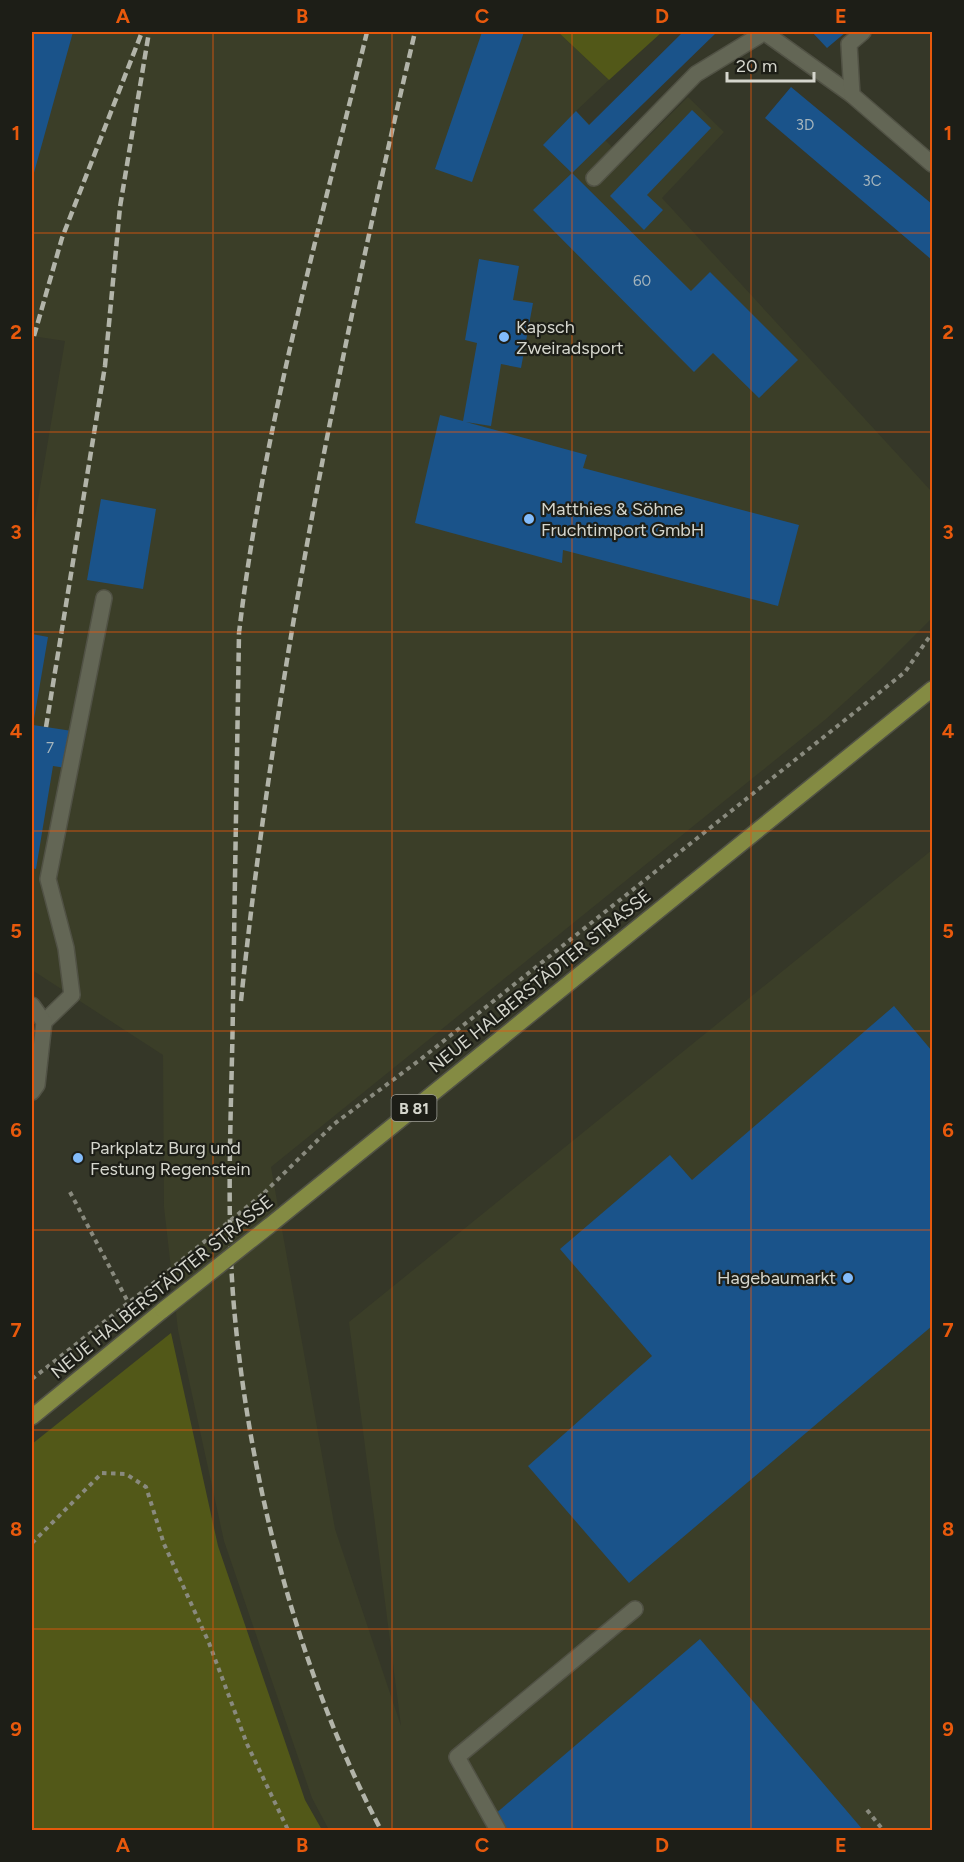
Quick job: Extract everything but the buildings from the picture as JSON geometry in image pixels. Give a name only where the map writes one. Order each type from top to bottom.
[{"type":"main road","name":"NEUE HALBERSTÄDTER STRASSE","points":[[32,1417],[933,689]]},
{"type":"street","points":[[594,178],[696,74],[764,32],[852,95],[933,164]]},
{"type":"street","points":[[852,95],[849,44],[863,32]]},
{"type":"street","points":[[32,1092],[37,1085],[44,1022],[72,995],[66,948],[48,879],[104,598]]},
{"type":"street","points":[[32,1005],[44,1022]]},
{"type":"street","points":[[498,1830],[457,1757],[635,1610]]},
{"type":"path","points":[[32,1379],[264,1193],[334,1124],[421,1059],[905,672],[933,633]]},
{"type":"path","points":[[70,1192],[128,1302]]},
{"type":"path","points":[[32,1543],[102,1473],[126,1474],[146,1486],[164,1544],[209,1643],[247,1744],[288,1830]]},
{"type":"path","points":[[867,1810],[883,1830]]},
{"type":"shaded area","points":[[32,32],[558,32],[609,80],[576,111],[625,160],[688,97],[724,132],[662,198],[932,492],[932,618],[877,673],[826,719],[271,1167],[335,1529],[401,1726],[349,1322],[932,850],[932,1830],[329,1830],[312,1798],[224,1541],[178,1330],[164,1207],[163,1055],[32,970],[32,535],[65,341],[32,336]]},
{"type":"green space","points":[[558,32],[662,32],[609,80]]},
{"type":"green space","points":[[171,1333],[218,1546],[305,1800],[322,1830],[32,1830],[32,1444]]},
{"type":"railway","points":[[34,336],[62,238],[142,32]]},
{"type":"railway","points":[[46,727],[105,366],[120,207],[149,32]]},
{"type":"railway","points":[[367,32],[277,406],[249,557],[239,633],[230,1222],[233,1295],[250,1432],[281,1570],[324,1705],[351,1769],[381,1830]]},
{"type":"railway","points":[[241,1001],[255,879],[291,635],[336,393],[415,32]]},
{"type":"place","name":"Kapsch Zweiradsport","points":[[504,337]]},
{"type":"place","name":"Matthies & Söhne Fruchtimport GmbH","points":[[529,519]]},
{"type":"place","name":"Parkplatz Burg und Festung Regenstein","points":[[78,1158]]},
{"type":"place","name":"Hagebaumarkt","points":[[848,1278]]}]
